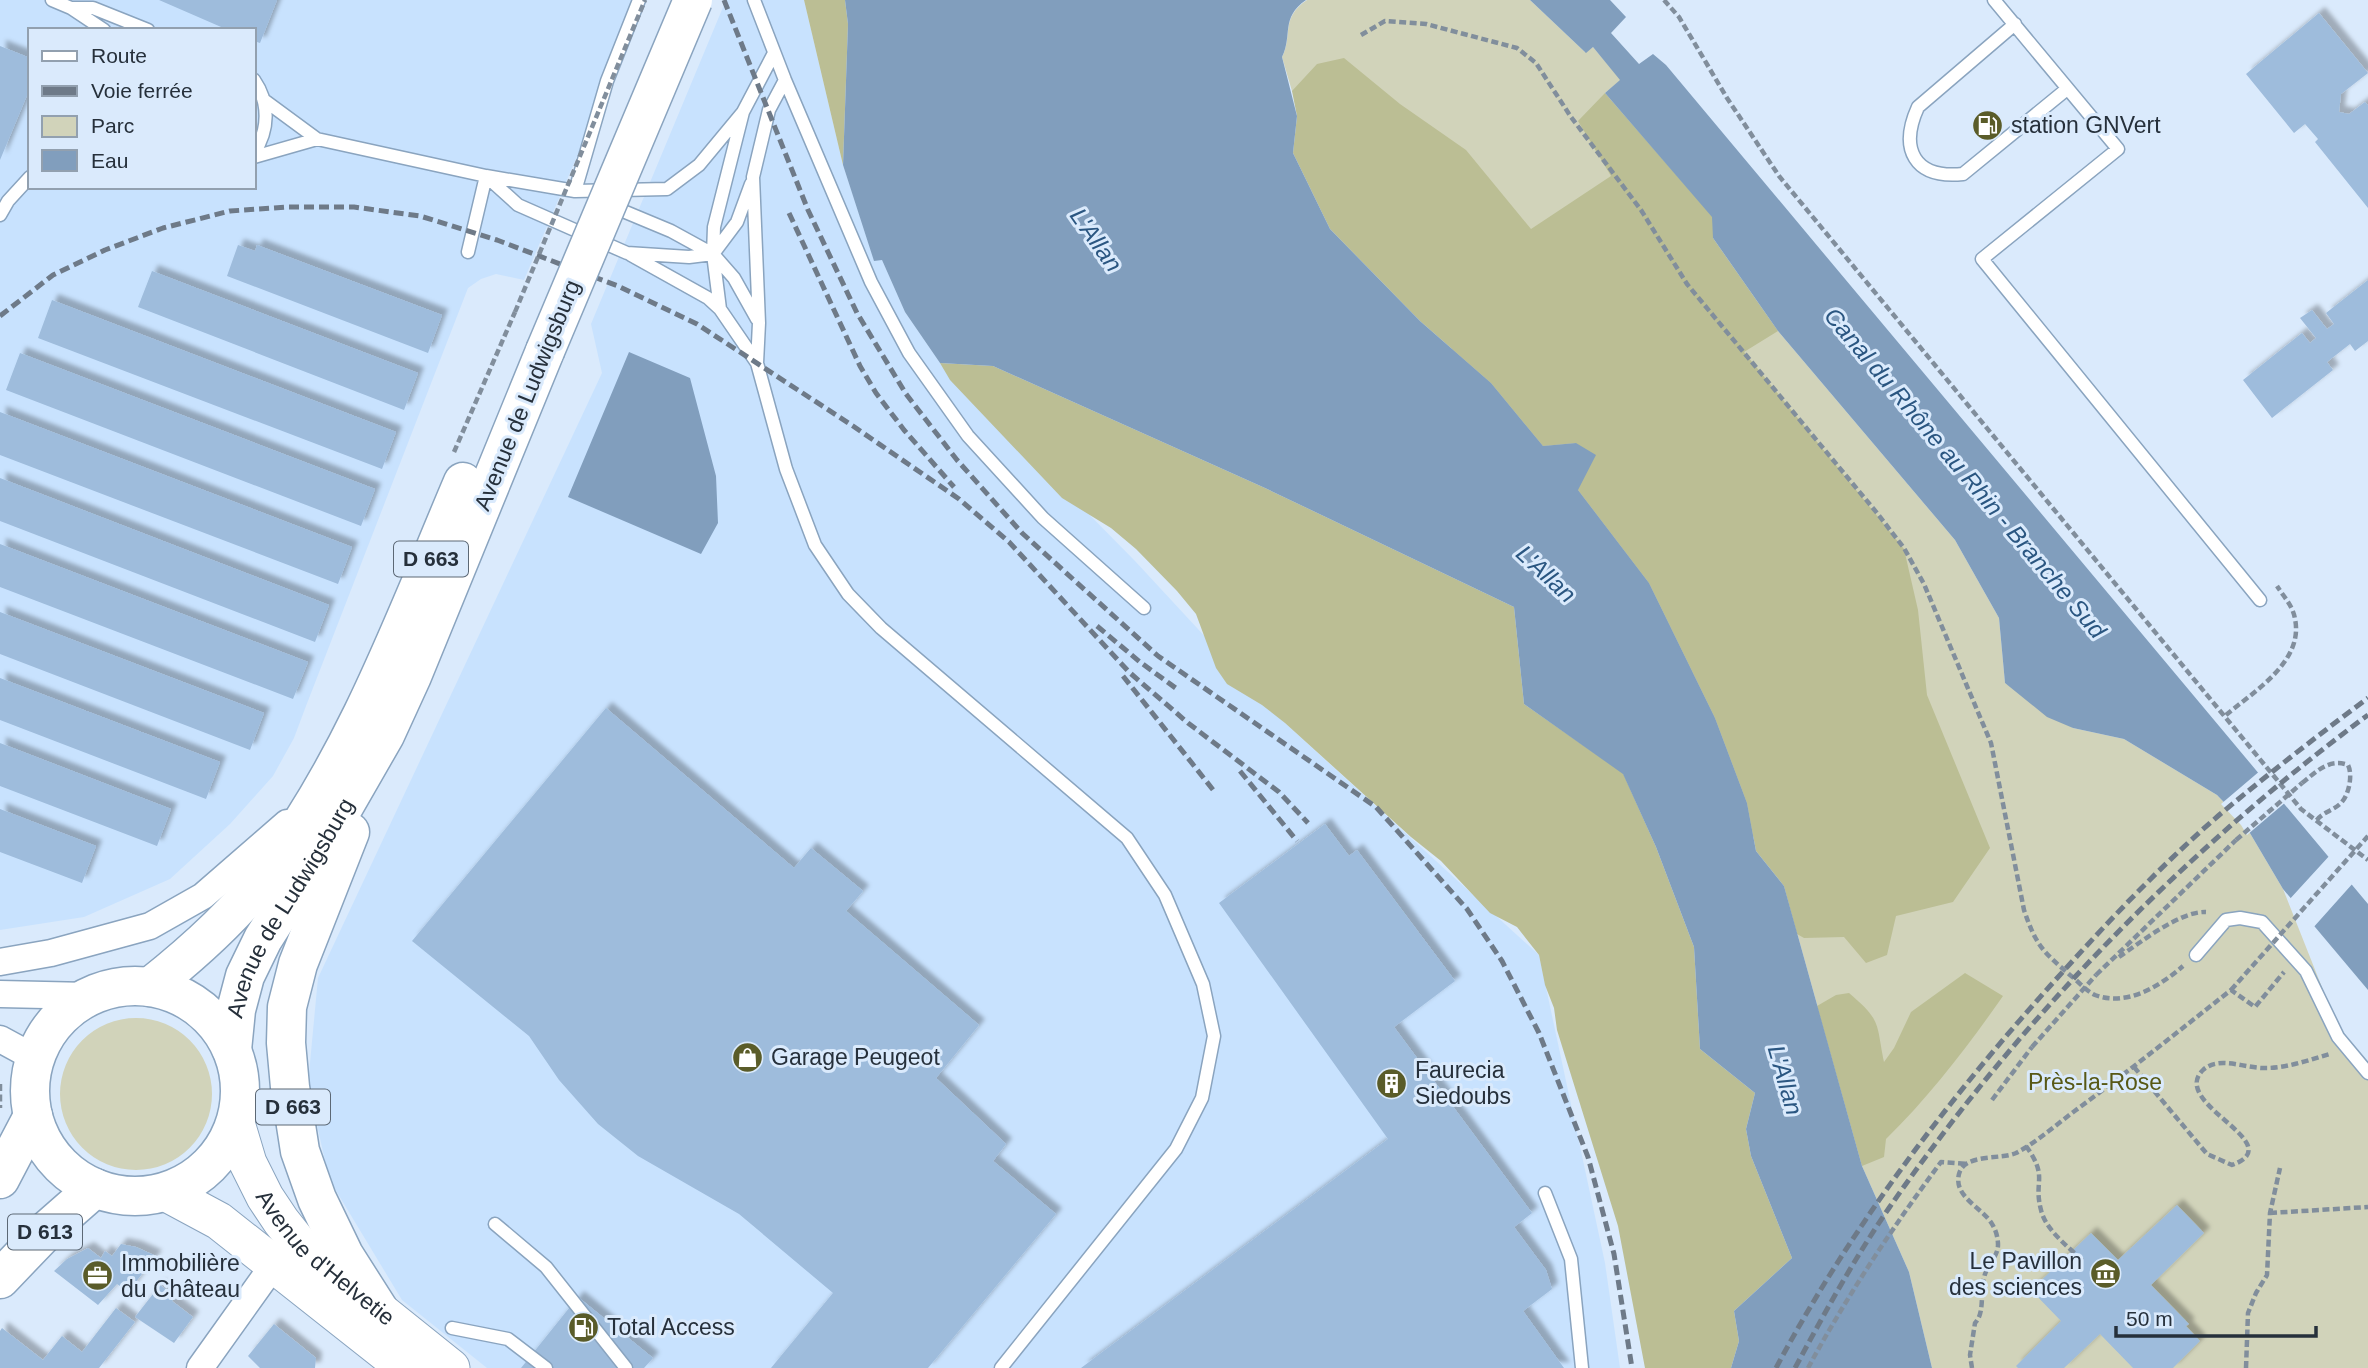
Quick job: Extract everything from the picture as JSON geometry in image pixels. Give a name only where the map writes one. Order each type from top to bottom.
[{"type":"main road","name":"Avenue de Ludwigsburg","points":[[150,987],[199,948],[267,873],[326,786],[362,719],[529,331],[666,0]]},
{"type":"main road","name":"Avenue de Ludwigsburg","points":[[232,1050],[236,1010],[245,976],[263,939],[312,862],[386,735],[412,676],[529,331],[693,0]]},
{"type":"main road","name":"D 663","points":[[379,1310],[344,1255],[317,1199],[300,1151],[289,1087],[286,1007],[298,964],[328,892],[386,735]]},
{"type":"main road","points":[[0,1180],[17,1117],[30,1087],[35,1058],[48,1033],[66,1012],[89,996],[119,987],[150,987],[184,998],[213,1020],[232,1050],[239,1074],[240,1098],[236,1123],[221,1154],[196,1178],[165,1192],[125,1196],[95,1188],[67,1171],[17,1117]]},
{"type":"main road","name":"Avenue d'Helvetie","points":[[236,1123],[248,1163],[281,1222],[304,1251],[451,1368]]},
{"type":"main road","name":"D 613","points":[[0,1279],[46,1231],[95,1188]]},
{"type":"main road","name":"Avenue d'Helvetie","points":[[165,1192],[219,1222],[275,1263],[405,1368]]},
{"type":"street","name":"Avenue de Ludwigsburg","points":[[0,962],[51,953],[150,926],[202,896],[266,843],[326,786]]},
{"type":"street","points":[[0,994],[89,996]]},
{"type":"street","points":[[0,1039],[35,1058]]},
{"type":"street","points":[[200,1368],[275,1263]]},
{"type":"lane","points":[[52,0],[93,8],[144,28]]},
{"type":"lane","points":[[575,191],[607,81],[639,0]]},
{"type":"lane","points":[[754,0],[871,282],[909,353],[968,436],[1043,518],[1144,608]]},
{"type":"lane","points":[[1994,0],[2118,149],[1982,259],[2260,600]]},
{"type":"lane","points":[[73,4],[102,28]]},
{"type":"lane","points":[[2015,24],[1918,107],[1909,126],[1908,145],[1922,167],[1942,176],[1963,174],[2067,89]]},
{"type":"lane","points":[[720,309],[713,254],[713,226],[743,113],[774,53]]},
{"type":"lane","points":[[627,253],[690,257],[713,254],[737,222],[753,177],[769,110],[785,80]]},
{"type":"lane","points":[[256,83],[264,100],[266,121],[262,141],[256,152]]},
{"type":"lane","points":[[264,100],[317,139],[486,176],[575,191],[667,189],[699,164],[743,113]]},
{"type":"lane","points":[[256,154],[317,139]]},
{"type":"lane","points":[[468,252],[486,176]]},
{"type":"lane","points":[[486,176],[518,205],[627,253],[708,298],[720,309],[757,363]]},
{"type":"lane","points":[[753,177],[759,323],[757,363],[786,469],[815,545],[848,594],[881,628],[1128,838],[1165,895],[1203,984],[1214,1036],[1202,1098],[1175,1149],[1001,1368]]},
{"type":"lane","points":[[0,215],[8,201],[28,179]]},
{"type":"lane","points":[[575,191],[671,232],[713,254],[734,278],[759,323]]},
{"type":"lane","points":[[2196,955],[2226,920],[2240,918],[2262,922],[2306,971],[2338,1037],[2368,1073]]},
{"type":"lane","points":[[1545,1193],[1571,1259],[1582,1368]]},
{"type":"lane","points":[[495,1224],[546,1267],[626,1368]]},
{"type":"lane","points":[[452,1328],[508,1339],[546,1368]]},
{"type":"path","points":[[449,464],[529,331],[645,0]]},
{"type":"path","points":[[1664,0],[1679,17],[1727,98],[1779,176],[2301,809],[2368,860]]},
{"type":"path","points":[[1361,35],[1385,21],[1426,24],[1517,48],[1536,62],[1572,117],[1641,210],[1687,284],[1904,548],[1924,583],[1991,743],[2024,910],[2032,933],[2044,953],[2092,994],[2113,1000],[2147,992],[2168,979],[2196,955]]},
{"type":"path","points":[[2225,715],[2269,679],[2288,658],[2296,638],[2296,620],[2291,606],[2277,586]]},
{"type":"path","points":[[1992,1100],[2032,1047],[2096,975],[2236,841],[2323,766],[2337,761],[2348,765],[2351,771],[2344,799],[2322,813],[2316,821]]},
{"type":"path","points":[[1972,1368],[1970,1355],[1975,1322],[1982,1312],[1980,1299],[1983,1280],[1998,1247],[1991,1222],[1983,1211],[1965,1198],[1959,1186],[1959,1173],[1975,1161],[2014,1154],[2026,1146],[2134,1067],[2231,990],[2368,836]]},
{"type":"path","points":[[2108,965],[2158,931],[2196,912],[2215,913],[2226,920]]},
{"type":"path","points":[[2231,990],[2255,1007],[2295,958]]},
{"type":"path","points":[[2134,1067],[2207,1154],[2232,1166],[2244,1158],[2248,1150],[2246,1140],[2201,1099],[2198,1084],[2203,1070],[2216,1063],[2264,1069],[2281,1067],[2346,1048]]},
{"type":"path","points":[[0,1084],[17,1117]]},
{"type":"path","points":[[2026,1146],[2040,1169],[2039,1198],[2043,1215],[2050,1228],[2084,1262]]},
{"type":"path","points":[[1808,1368],[1854,1289],[1941,1163],[1969,1164]]},
{"type":"path","points":[[2246,1368],[2248,1313],[2267,1275],[2270,1213],[2280,1168]]},
{"type":"path","points":[[2270,1213],[2368,1207]]},
{"type":"shaded area","points":[[0,0],[644,0],[524,280],[496,274],[481,279],[468,288],[294,738],[273,776],[230,824],[170,879],[84,917],[0,930]]},
{"type":"shaded area","points":[[726,0],[804,0],[843,165],[874,260],[882,260],[905,312],[940,363],[1135,561],[1285,723],[1539,955],[1605,1263],[1620,1368],[487,1368],[402,1300],[329,1179],[308,1084],[318,978],[602,373],[591,324]]},
{"type":"green space","points":[[804,0],[845,0],[848,24],[843,165]]},
{"type":"green space","name":"Près-la-Rose","points":[[1307,0],[1530,0],[1585,52],[1593,47],[1621,80],[1605,93],[1778,331],[1955,540],[1999,618],[2005,683],[2073,728],[2124,739],[2217,795],[2244,823],[2283,889],[2346,1048],[2368,1073],[2368,1368],[1932,1368],[1909,1272],[1862,1166],[1784,886],[1292,91],[1282,57],[1293,13]]},
{"type":"green space","points":[[1344,58],[1400,104],[1466,150],[1531,229],[1611,176],[1578,121],[1605,93],[1713,217],[1713,238],[1778,331],[1744,352],[1904,549],[1918,610],[1927,695],[1990,848],[1953,902],[1896,916],[1887,955],[1866,963],[1844,937],[1804,938],[1797,934],[1784,886],[1756,851],[1747,803],[1715,718],[1649,583],[1578,490],[1576,443],[1543,446],[1491,383],[1420,321],[1330,229],[1293,153],[1297,116],[1292,91],[1317,64]]},
{"type":"green space","points":[[940,363],[993,366],[1265,488],[1514,607],[1524,704],[1623,773],[1656,847],[1694,947],[1700,1049],[1755,1093],[1746,1129],[1751,1156],[1792,1258],[1734,1311],[1739,1341],[1731,1368],[1645,1368],[1618,1226],[1557,1030],[1554,1008],[1545,985],[1539,955],[1517,927],[1490,913],[1441,861],[1285,723],[1262,705],[1227,684],[1216,668],[1196,614],[1177,591],[1111,528],[1062,498],[950,380]]},
{"type":"green space","points":[[1965,973],[2003,996],[1948,1070],[1886,1139],[1884,1157],[1862,1166],[1817,1006],[1836,995],[1849,993],[1876,1023],[1884,1062],[1894,1048],[1911,1012]]},
{"type":"green space","points":[[136,1018],[165,1024],[190,1040],[206,1065],[212,1094],[206,1123],[190,1148],[165,1164],[136,1170],[107,1164],[82,1148],[66,1123],[60,1094],[66,1065],[82,1040],[107,1024]]},
{"type":"water","name":"L'Allan","points":[[845,0],[1306,0],[1290,20],[1282,57],[1297,116],[1293,153],[1330,229],[1420,321],[1491,383],[1543,446],[1576,443],[1596,455],[1578,490],[1649,583],[1715,718],[1747,803],[1756,851],[1784,886],[1862,1166],[1909,1272],[1932,1368],[1731,1368],[1739,1341],[1734,1311],[1792,1258],[1751,1156],[1746,1129],[1755,1093],[1700,1049],[1694,947],[1656,847],[1623,774],[1524,704],[1514,607],[1265,488],[993,366],[940,363],[905,312],[882,260],[874,261],[843,165],[848,24]]},
{"type":"water","name":"Canal du Rhône au Rhin - Branche Sud","points":[[1530,0],[1610,0],[1626,17],[1611,33],[1639,64],[1653,54],[1666,65],[2368,904],[2368,990],[2283,889],[2244,823],[2217,795],[2124,739],[2073,728],[2047,717],[2005,683],[1999,618],[1955,540],[1778,331],[1713,238],[1712,217],[1605,93],[1620,80],[1593,47],[1586,53]]},
{"type":"water","points":[[629,352],[690,378],[716,476],[718,523],[701,554],[568,497]]},
{"type":"pier","points":[[2261,770],[2287,801],[2247,835],[2221,804]]},
{"type":"pier","points":[[2331,854],[2354,882],[2312,929],[2288,901]]},
{"type":"building","points":[[159,0],[277,0],[260,43],[256,42],[256,28],[223,28]]},
{"type":"building","points":[[2319,13],[2368,73],[2341,94],[2339,112],[2349,114],[2365,102],[2368,105],[2368,208],[2315,142],[2318,139],[2305,124],[2294,133],[2246,74]]},
{"type":"building","points":[[0,46],[28,57],[28,93],[0,160]]},
{"type":"building","points":[[238,245],[255,251],[257,245],[442,315],[428,353],[227,276]]},
{"type":"building","points":[[152,271],[418,373],[404,410],[138,307]]},
{"type":"building","points":[[2368,280],[2368,341],[2355,351],[2350,344],[2327,362],[2333,370],[2272,418],[2243,380],[2302,333],[2310,343],[2316,338],[2300,318],[2312,310],[2327,329],[2334,324],[2326,313]]},
{"type":"building","points":[[52,300],[396,432],[382,469],[38,338]]},
{"type":"building","points":[[20,353],[375,489],[361,526],[6,390]]},
{"type":"building","points":[[0,412],[352,547],[338,584],[0,455]]},
{"type":"building","points":[[0,478],[329,605],[315,642],[0,521]]},
{"type":"building","points":[[0,544],[308,662],[293,699],[0,587]]},
{"type":"building","points":[[0,612],[264,713],[250,750],[0,654]]},
{"type":"building","points":[[0,678],[220,762],[206,799],[0,720]]},
{"type":"building","name":"Garage Peugeot","points":[[606,708],[794,868],[811,848],[863,891],[846,911],[979,1025],[936,1078],[1006,1144],[993,1161],[1056,1214],[928,1368],[771,1368],[833,1293],[739,1214],[638,1156],[598,1124],[559,1080],[529,1036],[412,941]]},
{"type":"building","points":[[0,743],[171,809],[157,846],[0,786]]},
{"type":"building","points":[[0,809],[96,846],[82,883],[0,852]]},
{"type":"building","name":"Faurecia Siedoubs","points":[[1325,824],[1349,856],[1357,850],[1455,981],[1394,1027],[1532,1213],[1514,1227],[1546,1270],[1552,1289],[1523,1311],[1564,1368],[1081,1368],[1388,1139],[1219,903]]},
{"type":"building","name":"Le Pavillon des sciences","points":[[2177,1205],[2204,1233],[2151,1285],[2189,1324],[2186,1326],[2200,1341],[2173,1368],[2133,1368],[2100,1334],[2064,1368],[2018,1368],[2016,1366],[2061,1321],[2031,1290],[2091,1233],[2118,1260]]},
{"type":"building","points":[[121,1244],[156,1256],[128,1292],[117,1284],[98,1305],[54,1271],[67,1259],[88,1248],[101,1258],[105,1251],[112,1256]]},
{"type":"building","points":[[160,1285],[176,1297],[172,1301],[193,1317],[174,1343],[135,1317]]},
{"type":"building","name":"Total Access","points":[[578,1297],[653,1358],[644,1368],[521,1368]]},
{"type":"building","points":[[116,1308],[135,1322],[99,1368],[0,1368],[2,1328],[43,1360],[62,1336],[82,1352]]},
{"type":"building","points":[[274,1324],[316,1358],[315,1368],[260,1368],[248,1356]]},
{"type":"railway","points":[[724,0],[808,210],[857,313],[906,394],[957,460],[1022,533],[1158,656],[1376,807],[1467,909],[1502,961],[1539,1033],[1588,1157],[1614,1254],[1632,1368]]},
{"type":"railway","points":[[0,316],[53,275],[105,250],[163,228],[230,211],[288,207],[354,207],[420,216],[497,240],[618,286],[697,324],[959,499],[1009,542],[1129,672],[1188,723],[1279,792],[1308,823]]},
{"type":"railway","points":[[789,213],[860,366],[876,393],[954,487]]},
{"type":"railway","points":[[1097,626],[1177,689]]},
{"type":"railway","points":[[1123,676],[1214,791]]},
{"type":"railway","points":[[1776,1368],[1835,1266],[1901,1169],[2011,1030],[2131,898],[2174,856],[2218,816],[2368,698]]},
{"type":"railway","points":[[1795,1368],[1828,1307],[1889,1208],[1939,1138],[2049,1005],[2170,881],[2234,823],[2368,715]]},
{"type":"railway","points":[[1240,771],[1297,841]]},
{"type":"place","name":"station GNVert","points":[[1988,125]]},
{"type":"place","name":"Garage Peugeot","points":[[748,1057]]},
{"type":"place","name":"Faurecia Siedoubs","points":[[1392,1083]]},
{"type":"place","name":"Le Pavillon des sciences","points":[[2105,1274]]},
{"type":"place","name":"Immobilière du Château","points":[[98,1276]]},
{"type":"place","name":"Total Access","points":[[584,1327]]}]
